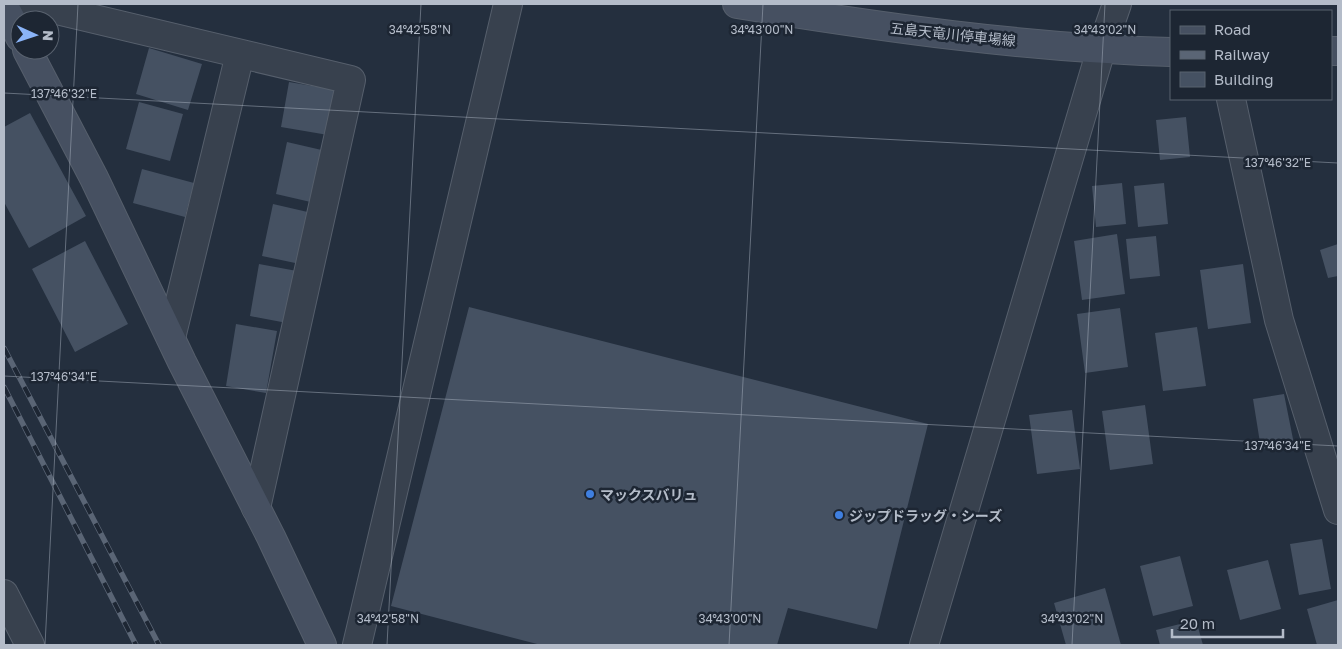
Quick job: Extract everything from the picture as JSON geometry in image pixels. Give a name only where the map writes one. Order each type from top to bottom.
[{"type":"street","points":[[30,4],[351,80],[256,508]]},
{"type":"street","points":[[357,645],[508,4]]},
{"type":"street","name":"五島天竜川停車場線","points":[[737,4],[864,25],[1101,50],[1170,52]]},
{"type":"street","points":[[924,645],[1116,4]]},
{"type":"street","points":[[4,6],[10,18]]},
{"type":"street","points":[[171,338],[240,54]]},
{"type":"street","points":[[32,60],[94,178],[322,645]]},
{"type":"street","points":[[1231,100],[1278,320],[1338,510]]},
{"type":"street","points":[[4,594],[30,645]]},
{"type":"building","points":[[149,48],[202,64],[188,110],[136,94]]},
{"type":"building","points":[[289,82],[336,90],[328,135],[281,127]]},
{"type":"building","points":[[139,102],[183,114],[170,161],[126,149]]},
{"type":"building","points":[[30,113],[86,216],[29,248],[4,202],[4,127]]},
{"type":"building","points":[[1186,117],[1190,157],[1160,160],[1156,120]]},
{"type":"building","points":[[287,142],[326,151],[315,203],[276,194]]},
{"type":"building","points":[[142,169],[194,183],[185,217],[133,203]]},
{"type":"building","points":[[1122,183],[1126,224],[1096,227],[1092,186]]},
{"type":"building","points":[[1164,183],[1168,224],[1138,227],[1134,186]]},
{"type":"building","points":[[273,204],[312,213],[300,264],[262,256]]},
{"type":"building","points":[[1117,234],[1125,294],[1082,300],[1074,241]]},
{"type":"building","points":[[1156,236],[1160,276],[1130,279],[1126,239]]},
{"type":"building","points":[[85,241],[128,324],[75,352],[32,269]]},
{"type":"building","points":[[1338,244],[1338,276],[1328,278],[1320,250]]},
{"type":"building","points":[[259,264],[297,271],[287,323],[250,316]]},
{"type":"building","points":[[1243,264],[1251,323],[1208,329],[1200,270]]},
{"type":"building","points":[[469,307],[928,424],[877,629],[788,608],[777,645],[541,645],[391,606]]},
{"type":"building","points":[[1120,308],[1128,367],[1085,373],[1077,314]]},
{"type":"building","points":[[236,324],[277,331],[266,393],[226,386]]},
{"type":"building","points":[[1197,327],[1206,386],[1163,391],[1155,333]]},
{"type":"building","points":[[1284,394],[1294,444],[1261,449],[1253,399]]},
{"type":"building","points":[[1145,405],[1153,464],[1110,470],[1102,411]]},
{"type":"building","points":[[1072,410],[1080,469],[1037,474],[1029,415]]},
{"type":"building","points":[[1322,539],[1331,589],[1299,595],[1290,544]]},
{"type":"building","points":[[1180,556],[1193,606],[1153,616],[1140,566]]},
{"type":"building","points":[[1268,560],[1281,609],[1240,620],[1227,570]]},
{"type":"building","points":[[1105,588],[1121,645],[1066,645],[1054,603]]},
{"type":"building","points":[[1338,600],[1338,645],[1317,645],[1307,609]]},
{"type":"building","points":[[1196,620],[1203,645],[1160,645],[1156,630]]},
{"type":"railway","points":[[4,348],[159,645]]},
{"type":"railway","points":[[4,387],[136,645]]},
{"type":"place","name":"マックスバリュ","points":[[590,494]]},
{"type":"place","name":"ジップドラッグ・シーズ","points":[[839,515]]}]
